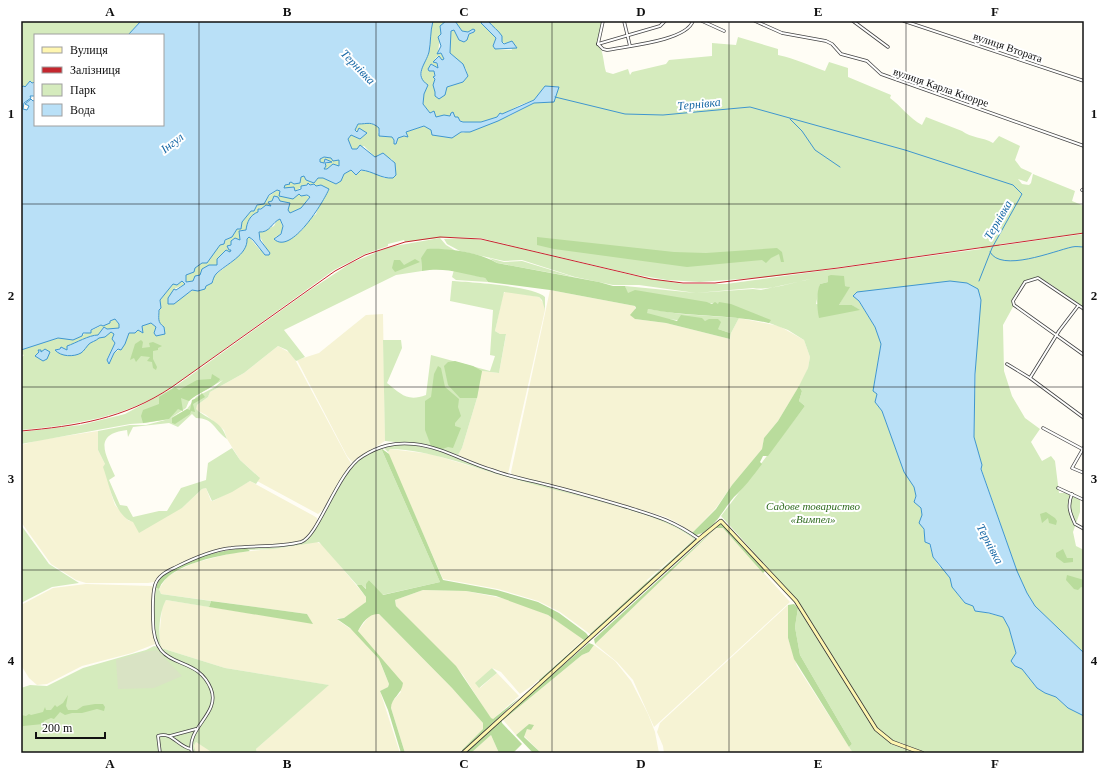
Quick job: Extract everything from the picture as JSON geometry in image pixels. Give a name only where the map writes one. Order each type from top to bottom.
[{"type":"street","points":[[598,44],[603,21]]},
{"type":"street","points":[[624,21],[630,46]]},
{"type":"street","points":[[598,44],[660,26],[665,21]]},
{"type":"street","points":[[598,44],[602,49],[630,46],[681,34],[690,28],[693,21]]},
{"type":"street","points":[[702,21],[724,30]]},
{"type":"street","name":"вулиця Карла Кнорре","points":[[755,21],[782,33],[826,41],[832,44],[841,54],[867,61],[881,74],[1084,146]]},
{"type":"street","points":[[853,21],[888,47]]},
{"type":"street","name":"вулиця Втората","points":[[904,21],[1084,81]]},
{"type":"street","points":[[1084,309],[1038,278],[1025,282],[1013,301],[1014,305],[1084,355]]},
{"type":"street","points":[[1030,378],[1057,335],[1078,306]]},
{"type":"street","points":[[1007,364],[1030,378],[1084,418]]},
{"type":"street","points":[[1043,428],[1084,449],[1072,468],[1084,473]]},
{"type":"street","points":[[190,749],[197,729],[211,708],[212,691],[198,672],[167,656],[155,642],[153,624],[154,596],[158,580],[166,572],[191,560],[218,550],[273,546],[305,540],[311,535],[352,463],[380,446],[389,444],[413,444],[441,450],[492,471],[576,492],[665,518],[677,524],[699,539]]},
{"type":"street","points":[[1058,488],[1084,500]]},
{"type":"street","points":[[1072,494],[1069,503],[1070,510],[1075,524],[1084,529]]},
{"type":"street","points":[[464,753],[718,522],[724,523],[796,601],[876,729],[892,742],[922,753]]},
{"type":"street","points":[[170,736],[197,729]]},
{"type":"street","points":[[160,753],[158,736],[163,734],[170,736],[175,741],[190,749],[192,753]]},
{"type":"shaded area","points":[[550,290],[635,306],[635,319],[666,323],[730,339],[731,333],[739,318],[779,326],[804,340],[810,357],[804,378],[778,421],[764,438],[762,449],[732,485],[716,508],[692,533],[666,517],[591,495],[512,475],[511,472]]},
{"type":"shaded area","points":[[506,291],[539,297],[544,304],[545,310],[508,474],[473,462],[458,455],[462,448],[477,398],[482,371],[499,373],[506,335],[495,331],[503,294]]},
{"type":"shaded area","points":[[383,314],[385,441],[352,462],[347,456],[297,360],[319,353],[366,315]]},
{"type":"shaded area","points":[[278,346],[292,354],[351,463],[323,510],[318,514],[257,481],[259,477],[240,460],[227,439],[224,430],[206,415],[195,409],[197,405],[208,397],[210,392],[244,373]]},
{"type":"shaded area","points":[[98,431],[98,450],[105,464],[115,505],[129,521],[182,508],[202,489],[206,488],[211,501],[213,501],[250,481],[314,516],[317,518],[317,523],[310,535],[301,541],[273,546],[229,547],[190,559],[165,571],[154,582],[86,583],[76,580],[51,564],[21,522],[21,445],[39,440]]},
{"type":"shaded area","points":[[390,449],[431,454],[509,478],[590,498],[667,522],[694,539],[647,580],[647,582],[590,634],[560,612],[538,601],[498,589],[443,579],[391,461],[388,452]]},
{"type":"shaded area","points":[[716,528],[723,528],[790,602],[654,727],[633,680],[617,662],[595,644]]},
{"type":"shaded area","points":[[315,541],[323,545],[366,597],[366,602],[363,605],[344,618],[337,618],[355,632],[379,659],[389,684],[388,687],[380,691],[400,753],[257,753],[256,749],[328,685],[225,668],[161,648],[159,641],[162,607],[166,600],[312,623],[307,614],[161,594],[159,589],[167,577],[194,563],[232,553],[288,547]]},
{"type":"shaded area","points":[[86,584],[152,586],[154,589],[152,624],[155,644],[132,653],[82,666],[47,684],[37,685],[29,678],[21,665],[21,605],[53,588]]},
{"type":"shaded area","points":[[423,590],[466,591],[511,600],[548,615],[584,639],[533,685],[520,694],[501,672],[492,668],[480,688],[497,673],[519,696],[493,719],[491,719],[463,675],[396,606],[395,600]]},
{"type":"shaded area","points":[[788,605],[788,638],[797,666],[853,753],[664,753],[663,746],[657,732],[660,723]]},
{"type":"shaded area","points":[[374,613],[379,614],[452,688],[483,723],[483,729],[459,753],[405,753],[391,708],[391,703],[401,692],[358,631],[370,615]]},
{"type":"shaded area","points":[[594,645],[615,661],[631,681],[648,714],[655,732],[659,753],[541,753],[524,736],[529,724],[516,735],[503,720],[582,655],[589,652]]},
{"type":"shaded area","points":[[491,735],[499,753],[471,753]]},
{"type":"shaded area","points":[[196,742],[213,753],[196,753],[194,746]]},
{"type":"green space","points":[[21,21],[141,21],[129,34],[34,34],[34,83],[25,88],[24,86],[21,87]]},
{"type":"green space","name":"Садове товариство «Вимпел»","points":[[433,21],[446,22],[440,37],[438,54],[441,53],[444,59],[442,60],[438,56],[435,59],[438,68],[432,64],[428,70],[434,71],[434,87],[439,98],[444,95],[447,87],[463,82],[468,76],[466,69],[450,53],[451,31],[454,30],[468,35],[474,32],[472,30],[468,32],[462,31],[455,21],[482,21],[482,23],[496,38],[493,46],[495,49],[512,50],[509,42],[507,44],[502,42],[493,26],[488,21],[603,21],[598,44],[606,72],[613,74],[628,69],[630,75],[632,72],[666,64],[669,60],[712,56],[712,43],[736,45],[738,37],[778,49],[778,55],[825,71],[829,62],[848,68],[848,77],[891,95],[890,98],[913,119],[922,125],[926,117],[969,135],[993,143],[999,136],[1020,146],[1015,160],[1021,168],[1032,173],[1027,182],[1018,179],[1022,184],[1029,185],[1033,174],[1075,191],[1072,201],[1084,206],[1084,233],[1000,244],[999,246],[1084,234],[1084,309],[1046,282],[1038,279],[1029,280],[1021,287],[1012,301],[1014,305],[1003,325],[1004,371],[1012,396],[1025,418],[1040,429],[1031,442],[1042,461],[1051,456],[1055,461],[1059,493],[1068,493],[1080,500],[1080,512],[1073,532],[1076,546],[1084,550],[1084,653],[1035,606],[1017,571],[981,468],[982,465],[974,437],[976,357],[860,292],[857,292],[854,296],[875,327],[881,344],[873,390],[877,394],[875,402],[882,411],[904,472],[914,487],[916,496],[914,500],[921,507],[922,515],[920,520],[925,534],[925,542],[929,543],[933,557],[939,566],[948,573],[957,593],[965,603],[970,604],[983,612],[1003,617],[1009,628],[1016,654],[1012,659],[1015,666],[1022,669],[1037,688],[1056,697],[1068,708],[1084,716],[1084,753],[926,753],[899,742],[894,745],[917,753],[853,753],[849,747],[852,744],[800,655],[795,627],[798,608],[858,703],[861,702],[797,600],[721,516],[805,406],[799,401],[802,391],[799,386],[808,368],[810,357],[804,340],[788,330],[718,304],[627,293],[625,286],[696,293],[639,285],[613,285],[575,277],[522,260],[504,261],[460,251],[447,244],[444,239],[465,238],[490,241],[631,275],[683,284],[726,284],[981,249],[982,247],[769,277],[700,282],[667,280],[632,274],[480,238],[448,237],[405,242],[404,240],[388,244],[388,246],[365,254],[334,270],[172,387],[137,406],[100,418],[21,430],[21,358],[24,355],[21,354],[21,350],[58,338],[76,338],[115,319],[119,324],[119,328],[107,329],[104,327],[98,335],[81,340],[69,347],[67,350],[61,348],[55,350],[68,356],[77,354],[89,343],[111,332],[114,334],[112,339],[115,343],[107,359],[109,364],[114,353],[122,348],[129,333],[138,330],[142,332],[142,326],[151,323],[156,327],[154,333],[156,336],[161,334],[164,327],[158,318],[160,300],[173,284],[182,281],[186,284],[174,289],[168,301],[184,296],[193,290],[198,291],[209,284],[214,276],[233,261],[247,243],[247,239],[249,237],[260,250],[267,250],[258,233],[274,226],[277,220],[280,219],[283,229],[279,236],[275,236],[286,240],[293,237],[303,229],[308,220],[316,214],[325,188],[321,185],[316,186],[307,184],[295,191],[292,188],[283,188],[285,184],[291,182],[294,184],[300,183],[301,177],[304,176],[306,180],[314,183],[318,178],[323,178],[336,184],[344,174],[351,170],[355,174],[363,171],[370,171],[384,178],[396,175],[392,159],[387,158],[383,153],[375,157],[364,146],[357,149],[352,149],[348,139],[351,135],[360,139],[366,134],[355,130],[358,124],[373,124],[379,128],[378,133],[386,137],[392,137],[397,141],[397,138],[405,137],[405,132],[425,126],[438,134],[445,136],[461,132],[463,133],[509,116],[534,103],[554,101],[559,87],[555,86],[534,100],[520,105],[497,117],[481,122],[463,122],[455,117],[436,117],[434,112],[430,113],[423,104],[424,94],[428,85],[423,82],[421,73],[429,52]],"holes":[[[828,282],[849,287],[839,305],[852,305],[859,310],[816,304],[820,284]],[[773,287],[761,290],[753,289],[696,293],[753,288],[759,289]]]},
{"type":"green space","points":[[326,157],[340,160],[339,166],[333,164],[327,169],[324,169],[325,164],[332,162],[325,159],[324,163],[320,162],[320,158]]},
{"type":"green space","points":[[277,190],[288,198],[299,194],[310,197],[301,208],[290,213],[287,210],[289,205],[280,201],[275,196],[272,201],[268,201],[271,206],[258,209],[258,212],[248,222],[246,230],[240,230],[240,241],[233,239],[229,248],[231,250],[230,253],[226,250],[217,259],[217,265],[210,265],[193,281],[185,282],[186,275],[209,257],[220,245],[234,234],[237,229],[241,229],[242,222],[251,211]]},
{"type":"green space","points":[[537,237],[674,252],[706,253],[777,248],[782,252],[784,262],[781,262],[779,254],[771,258],[766,263],[762,260],[687,267],[554,249],[537,245]]},
{"type":"green space","points":[[440,238],[446,245],[456,251],[438,249],[421,258],[422,271],[396,275],[284,330],[305,357],[296,361],[287,350],[278,346],[244,373],[210,392],[208,397],[197,405],[196,409],[218,424],[227,439],[210,422],[196,418],[192,414],[178,427],[169,423],[133,427],[128,437],[127,430],[116,432],[109,436],[105,441],[104,447],[108,461],[115,476],[109,480],[120,505],[127,506],[133,517],[159,511],[167,511],[181,488],[206,480],[208,463],[232,448],[240,460],[260,478],[256,484],[250,481],[232,492],[212,501],[206,488],[202,489],[182,508],[139,533],[133,522],[121,513],[113,498],[103,467],[105,464],[98,450],[98,431],[130,425],[146,425],[169,419],[130,424],[21,444],[21,432],[81,425],[125,414],[173,388],[307,292],[351,263],[389,247]],"holes":[[[223,380],[215,387],[196,397],[187,409],[169,419],[186,408],[189,401],[195,396]]]},
{"type":"green space","points":[[427,249],[444,249],[472,253],[497,263],[599,282],[613,286],[625,286],[628,293],[635,290],[712,304],[715,302],[718,304],[719,302],[731,304],[771,320],[769,323],[739,318],[663,312],[648,309],[647,313],[677,321],[681,315],[702,318],[705,321],[709,319],[718,319],[721,322],[718,329],[730,333],[730,339],[666,323],[635,319],[630,315],[636,308],[635,306],[550,290],[488,282],[485,278],[454,272],[439,270],[422,271],[421,258]]},
{"type":"green space","points":[[489,258],[504,262],[522,261],[574,277],[497,263]]},
{"type":"green space","points":[[415,259],[420,262],[395,272],[392,268],[394,260],[400,260],[404,265]]},
{"type":"green space","points":[[454,270],[485,278],[488,282],[456,280],[452,277]]},
{"type":"green space","points":[[828,276],[844,276],[845,286],[850,287],[839,305],[852,305],[860,310],[819,318],[817,301],[819,287],[820,284],[828,282]]},
{"type":"green space","points":[[452,281],[516,287],[539,293],[545,297],[545,310],[542,300],[539,297],[504,292],[495,331],[500,334],[506,334],[499,373],[482,371],[477,398],[462,448],[458,455],[428,445],[385,441],[383,340],[401,340],[402,348],[387,383],[405,396],[414,398],[426,395],[431,355],[490,371],[495,356],[490,355],[493,310],[450,301]]},
{"type":"green space","points":[[648,309],[681,314],[739,318],[731,333],[731,338],[730,333],[718,329],[708,321],[661,318],[646,313]]},
{"type":"green space","points":[[141,340],[143,342],[142,348],[150,347],[149,343],[153,342],[162,346],[158,348],[158,350],[153,351],[153,359],[157,367],[156,370],[153,368],[152,362],[147,361],[150,357],[141,356],[136,362],[134,358],[130,360],[135,344]]},
{"type":"green space","points":[[455,361],[473,366],[482,371],[477,398],[460,398],[448,385],[444,366],[448,362]]},
{"type":"green space","points":[[438,366],[441,368],[445,387],[459,399],[458,407],[461,416],[455,423],[455,426],[461,428],[453,448],[448,447],[442,449],[431,446],[425,430],[425,401],[431,397],[434,374]]},
{"type":"green space","points":[[212,374],[220,379],[218,382],[189,401],[181,398],[183,411],[178,409],[169,419],[143,423],[141,416],[143,410],[159,404],[159,397],[175,387],[179,390],[197,380],[211,379]]},
{"type":"green space","points":[[799,386],[802,391],[799,401],[805,406],[768,456],[763,456],[760,462],[762,464],[717,520],[701,534],[695,535],[692,533],[716,509],[732,485],[762,449],[764,438],[778,421]]},
{"type":"green space","points":[[202,393],[205,397],[193,404],[195,412],[191,411],[190,414],[175,424],[172,423],[172,418],[187,409],[190,410],[192,400],[197,398]]},
{"type":"green space","points":[[389,445],[413,445],[440,451],[492,471],[664,519],[687,532],[695,539],[695,541],[660,573],[659,571],[694,539],[676,528],[639,513],[492,473],[435,455],[390,449],[388,452],[383,447]]},
{"type":"green space","points":[[381,448],[440,582],[382,595],[369,580],[367,589],[362,585],[357,585],[319,542],[273,549],[247,550],[246,548],[287,546],[303,542],[309,538],[351,467],[362,457]]},
{"type":"green space","points":[[381,448],[389,454],[443,580],[497,590],[538,602],[559,613],[586,633],[589,637],[540,682],[539,680],[584,640],[548,615],[496,596],[466,591],[423,590],[395,600],[396,606],[456,666],[491,718],[493,719],[520,697],[463,752],[462,750],[483,729],[483,723],[452,688],[379,614],[375,614],[366,619],[358,631],[403,683],[401,690],[391,705],[405,753],[401,753],[388,710],[380,691],[388,687],[389,684],[379,659],[350,628],[337,619],[344,618],[366,602],[366,597],[357,585],[362,585],[366,589],[366,584],[369,580],[383,595],[440,582]]},
{"type":"green space","points":[[1046,512],[1055,518],[1057,521],[1056,525],[1049,523],[1048,518],[1042,523],[1040,514]]},
{"type":"green space","points":[[720,524],[723,525],[766,570],[763,573],[723,528],[716,528],[595,644],[594,639]]},
{"type":"green space","points":[[21,525],[49,564],[79,583],[52,587],[21,603]]},
{"type":"green space","points":[[246,548],[250,551],[213,557],[186,566],[165,580],[159,589],[156,588],[161,579],[181,564],[209,554]]},
{"type":"green space","points":[[1063,549],[1067,558],[1073,558],[1073,562],[1064,563],[1056,557],[1056,553]]},
{"type":"green space","points":[[659,571],[660,573],[591,637],[590,634]]},
{"type":"green space","points":[[1067,575],[1084,580],[1084,588],[1081,587],[1078,590],[1074,589],[1066,580]]},
{"type":"green space","points":[[156,588],[159,589],[161,594],[211,601],[209,607],[166,600],[160,623],[161,648],[157,643],[154,632]]},
{"type":"green space","points":[[211,601],[307,614],[313,624],[209,607]]},
{"type":"green space","points":[[794,604],[798,608],[795,627],[800,655],[852,744],[849,747],[794,659],[788,638],[788,605]]},
{"type":"green space","points":[[589,643],[594,645],[589,652],[582,655],[503,720],[503,717]]},
{"type":"green space","points":[[154,646],[159,648],[166,656],[184,664],[198,673],[209,685],[212,692],[211,687],[206,679],[199,672],[163,651],[161,648],[225,668],[329,685],[256,749],[257,753],[213,753],[196,742],[194,746],[196,753],[21,753],[21,688],[30,685],[47,686],[83,668],[146,650]],"holes":[[[212,692],[213,698],[210,710],[191,744],[197,729],[210,709]]]},
{"type":"green space","points":[[157,650],[182,676],[154,688],[118,689],[116,660]]},
{"type":"green space","points":[[492,668],[497,673],[479,688],[475,683]]},
{"type":"green space","points":[[68,695],[66,706],[68,710],[77,710],[83,706],[103,704],[105,707],[104,711],[97,709],[65,715],[60,712],[54,719],[51,718],[44,721],[43,724],[23,726],[21,728],[21,715],[26,716],[29,714],[31,715],[43,712],[45,707],[46,710],[51,710],[55,705],[57,707],[63,703]]},
{"type":"green space","points":[[501,719],[502,723],[522,744],[513,753],[499,753],[491,735],[471,753],[465,753]]},
{"type":"green space","points":[[529,724],[534,725],[531,730],[527,729],[524,737],[541,753],[533,753],[516,735]]},
{"type":"water","name":"Інгул","points":[[141,21],[433,21],[429,52],[421,73],[421,77],[428,85],[424,94],[423,104],[430,113],[434,111],[436,117],[444,115],[450,116],[453,112],[455,117],[458,117],[460,121],[463,122],[481,122],[497,117],[500,113],[502,114],[534,100],[545,86],[559,87],[554,102],[534,103],[498,121],[470,132],[461,132],[452,138],[432,135],[431,130],[424,126],[406,132],[408,137],[404,136],[398,138],[396,144],[394,144],[392,137],[379,136],[379,128],[374,124],[358,124],[355,130],[357,132],[359,128],[367,133],[360,139],[351,135],[348,139],[352,149],[357,149],[360,145],[375,157],[383,153],[395,163],[396,175],[393,178],[361,170],[356,175],[351,170],[344,174],[341,181],[336,184],[323,178],[318,178],[314,183],[306,180],[304,176],[301,177],[300,183],[294,184],[291,182],[289,183],[290,184],[285,185],[284,188],[294,187],[295,191],[301,189],[301,186],[307,185],[308,183],[316,186],[321,185],[329,189],[314,215],[298,234],[289,240],[281,242],[274,239],[281,234],[283,226],[280,219],[266,231],[259,232],[260,240],[270,253],[269,255],[265,255],[249,237],[244,250],[236,259],[216,274],[212,283],[206,286],[205,289],[198,291],[192,290],[174,304],[168,304],[168,298],[174,289],[176,290],[185,284],[182,281],[177,285],[173,284],[160,300],[161,308],[159,310],[159,320],[164,327],[165,334],[156,336],[154,333],[156,327],[151,323],[142,326],[143,333],[138,330],[135,333],[129,333],[125,344],[121,350],[118,349],[114,353],[109,364],[107,360],[115,343],[112,339],[114,334],[111,332],[105,337],[99,338],[90,343],[82,352],[78,354],[71,356],[64,355],[55,350],[60,349],[61,347],[67,350],[67,346],[94,335],[98,335],[104,327],[107,329],[119,328],[119,324],[115,319],[110,321],[110,323],[103,326],[101,325],[91,330],[91,333],[83,333],[82,336],[73,340],[58,338],[21,350],[21,87],[25,87],[30,81],[32,83],[34,82],[34,96],[30,96],[31,98],[24,103],[23,109],[27,110],[29,106],[25,104],[31,99],[33,101],[34,126],[164,126],[164,34],[129,34]],"holes":[[[324,157],[331,158],[333,161],[339,160],[339,166],[333,164],[327,169],[324,169],[326,166],[325,163],[332,162],[325,159],[324,163],[320,162],[320,159]],[[277,190],[280,191],[279,196],[293,199],[299,194],[301,196],[307,195],[310,197],[301,208],[290,213],[288,210],[290,203],[280,201],[278,197],[274,196],[272,201],[268,202],[271,206],[266,205],[261,209],[258,209],[258,212],[249,219],[246,230],[239,231],[240,240],[235,238],[231,241],[231,245],[227,246],[229,250],[231,250],[230,252],[226,250],[217,259],[217,265],[209,265],[202,269],[200,275],[195,276],[193,281],[186,282],[186,275],[194,272],[195,268],[202,263],[207,263],[220,245],[224,244],[225,240],[232,237],[237,229],[241,229],[242,222],[251,211],[254,211],[257,205],[264,204],[269,195]]]},
{"type":"water","points":[[446,21],[455,21],[462,31],[468,32],[473,29],[475,30],[469,34],[467,40],[464,42],[459,40],[454,30],[451,31],[450,53],[463,64],[468,76],[463,82],[447,87],[445,95],[439,99],[435,96],[433,85],[435,79],[433,77],[435,76],[434,71],[429,71],[428,69],[431,64],[438,68],[437,63],[433,62],[439,56],[442,60],[444,59],[441,53],[437,54],[441,46],[438,37],[441,34],[440,26]]},
{"type":"water","points":[[482,21],[488,21],[499,32],[502,36],[502,42],[504,44],[512,41],[517,48],[495,49],[493,46],[496,38],[481,23]]},
{"type":"water","points":[[950,281],[967,283],[978,289],[981,300],[975,374],[974,437],[982,465],[981,469],[1017,571],[1027,593],[1035,606],[1084,653],[1084,716],[1068,708],[1056,697],[1037,688],[1022,669],[1015,666],[1011,661],[1016,653],[1009,628],[1003,617],[975,611],[973,606],[965,603],[952,587],[950,578],[933,557],[930,544],[925,542],[924,529],[919,523],[922,515],[921,508],[914,502],[916,496],[914,487],[904,472],[882,411],[875,402],[877,394],[873,391],[881,344],[875,327],[859,301],[853,296],[857,292]]},
{"type":"water","points":[[45,349],[50,352],[47,359],[43,361],[35,356],[39,352],[38,350],[41,350],[41,352]]},
{"type":"waterway","name":"Тернівка","points":[[555,97],[625,114],[663,115],[750,107],[905,150],[1013,185],[1022,194],[992,248],[979,281]]},
{"type":"waterway","points":[[790,119],[802,131],[815,150],[840,167]]},
{"type":"waterway","points":[[990,252],[996,258],[1005,261],[1016,261],[1041,256],[1072,247],[1084,247]]},
{"type":"railway","points":[[21,431],[61,427],[81,423],[118,414],[136,407],[172,387],[335,271],[365,255],[405,242],[440,237],[481,239],[651,279],[683,283],[715,283],[838,268],[1084,233]]}]
